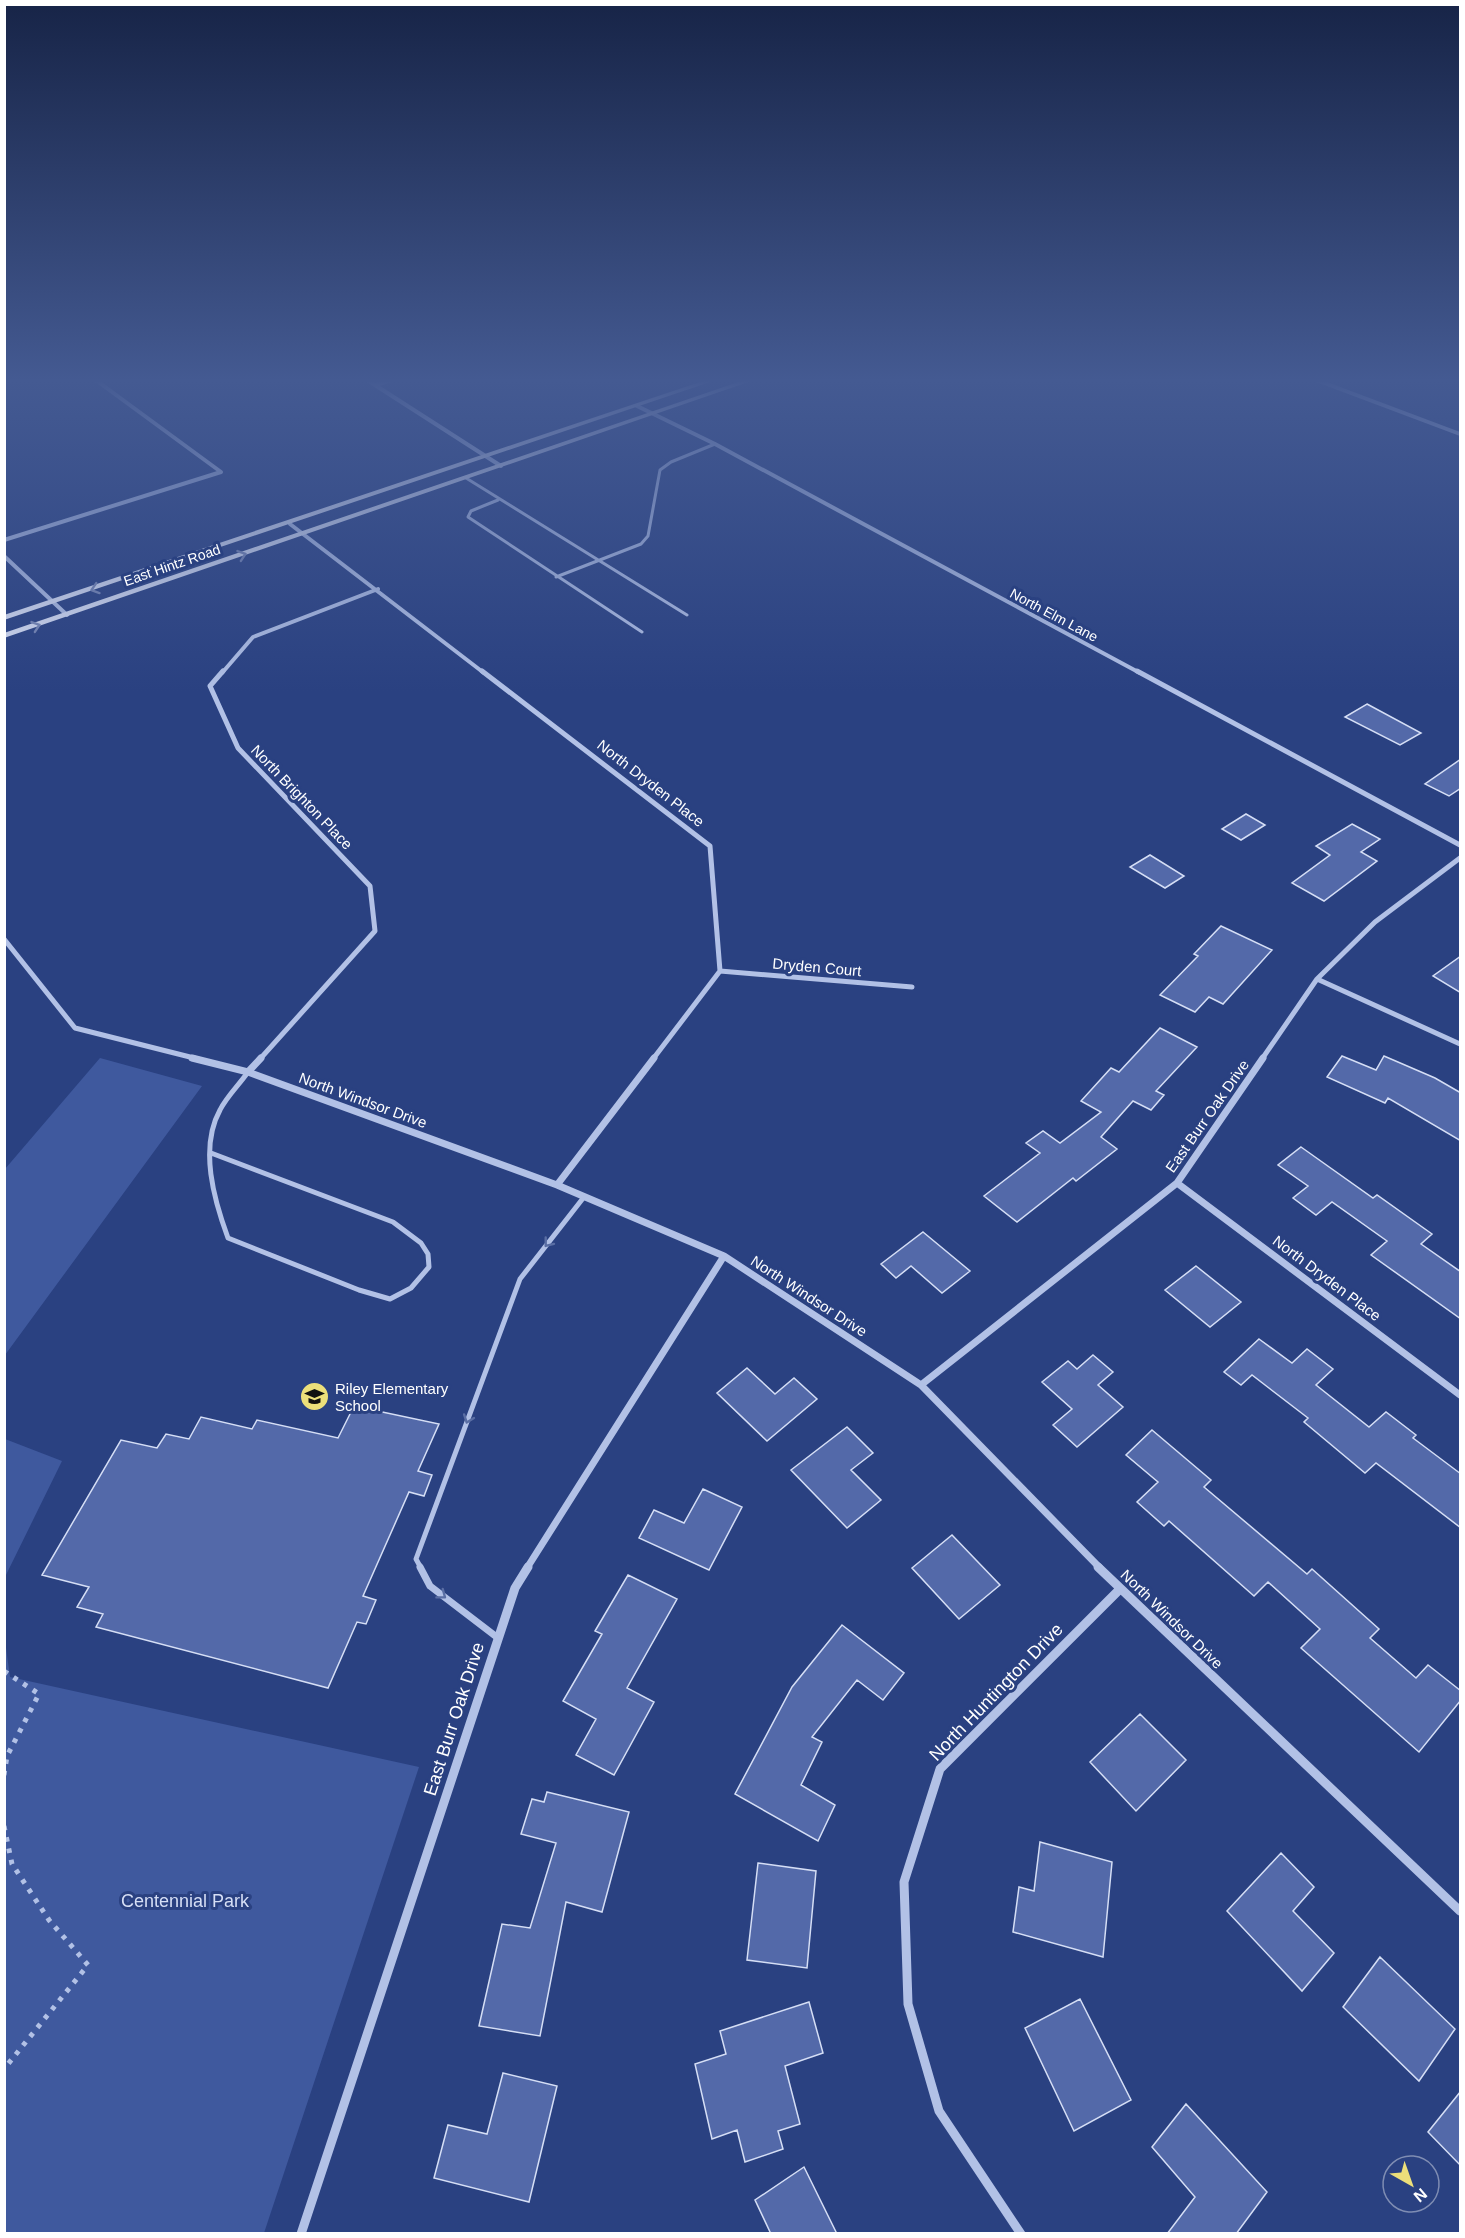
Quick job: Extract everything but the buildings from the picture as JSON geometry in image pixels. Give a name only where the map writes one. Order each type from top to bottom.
[{"type":"main road","name":"East Hintz Road","points":[[4,618],[410,482]]},
{"type":"main road","name":"East Hintz Road","points":[[4,636],[453,482]]},
{"type":"street","points":[[4,540],[188,482]]},
{"type":"street","name":"North Elm Lane","points":[[787,482],[1461,844]]},
{"type":"street","name":"North Dryden Place","points":[[290,524],[378,589],[710,846],[720,971]]},
{"type":"street","points":[[4,556],[67,615]]},
{"type":"street","name":"North Brighton Place","points":[[248,1072],[375,931],[370,886],[238,748],[210,686],[253,637],[378,589]]},
{"type":"street","name":"East Burr Oak Drive","points":[[921,1385],[1177,1183],[1317,979],[1375,922],[1461,858]]},
{"type":"street","name":"North Windsor Drive","points":[[4,939],[75,1028],[248,1072],[557,1185],[724,1256],[921,1385],[1120,1589],[1461,1911]]},
{"type":"street","points":[[557,1185],[720,971]]},
{"type":"street","name":"Dryden Court","points":[[720,971],[912,987]]},
{"type":"street","points":[[1317,979],[1461,1044]]},
{"type":"street","name":"North Dryden Place","points":[[1177,1183],[1461,1395]]},
{"type":"street","name":"East Burr Oak Drive","points":[[301,2234],[515,1588],[724,1256]]},
{"type":"street","name":"North Huntington Drive","points":[[1021,2234],[939,2110],[908,2004],[904,1882],[940,1769],[1120,1589]]},
{"type":"lane","points":[[472,482],[498,501],[687,615]]},
{"type":"lane","points":[[556,578],[641,544],[648,536],[658,482]]},
{"type":"lane","points":[[498,501],[471,512],[468,517],[556,578],[642,632]]},
{"type":"lane","points":[[211,1153],[393,1222],[421,1243],[428,1254],[429,1267],[411,1288],[390,1299],[359,1290],[228,1238],[216,1209],[211,1153],[216,1117],[248,1072]]},
{"type":"lane","points":[[498,1638],[430,1586],[416,1559],[520,1279],[584,1197]]},
{"type":"path","points":[[4,1671],[39,1694],[7,1756],[4,1775]]},
{"type":"path","points":[[4,1826],[12,1864],[49,1920],[88,1965],[4,2069]]},
{"type":"green space","points":[[100,1058],[202,1086],[5,1355],[5,1169]]},
{"type":"green space","points":[[5,1439],[62,1461],[5,1577]]},
{"type":"green space","name":"Centennial Park","points":[[4,1633],[10,1677],[419,1767],[264,2233],[5,2233]]},
{"type":"place","name":"Riley Elementary School","points":[[314,1397]]}]
